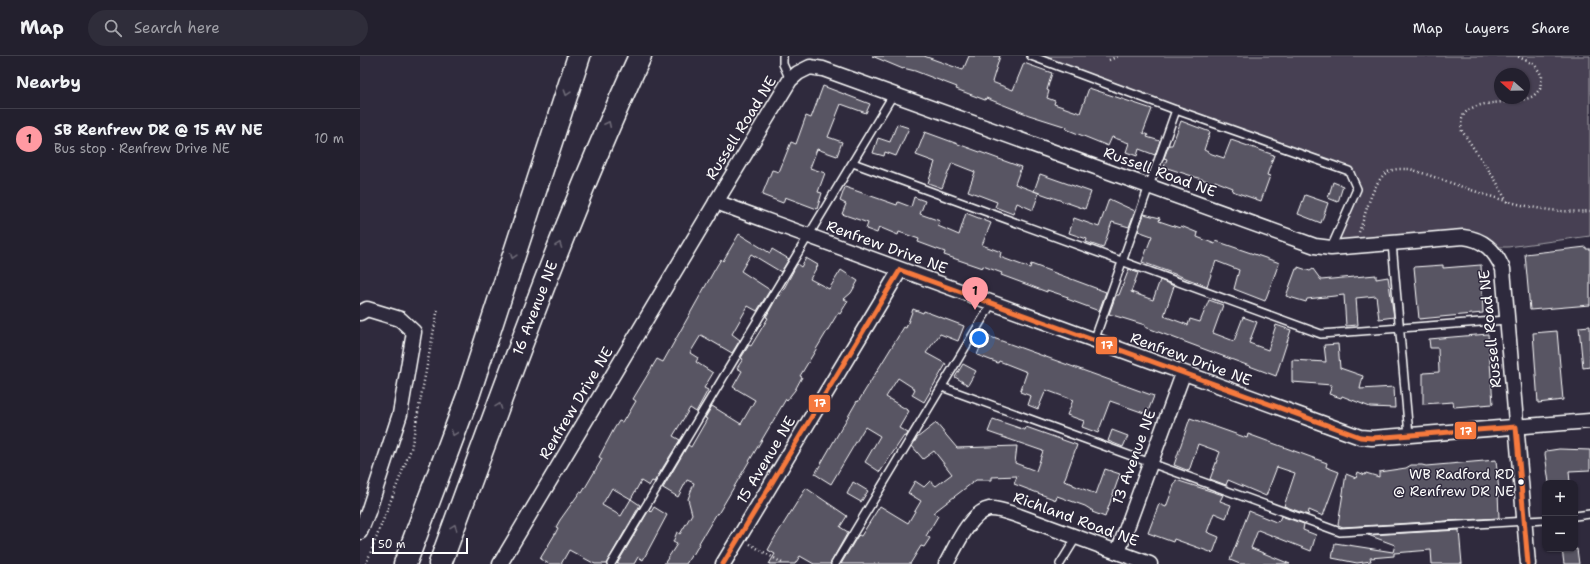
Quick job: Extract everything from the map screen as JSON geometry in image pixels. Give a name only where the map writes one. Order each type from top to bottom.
[{"type":"highway","points":[[405,564],[468,396],[579,56]]},
{"type":"highway","name":"16 Avenue NE","points":[[440,564],[570,217],[606,129],[640,56]]},
{"type":"street","name":"Russell Road NE","points":[[716,202],[790,80],[810,67],[823,69],[1315,246],[1330,248],[1463,238],[1476,240],[1489,247],[1497,255],[1503,269],[1528,564]]},
{"type":"street","name":"Renfrew Drive NE","points":[[500,564],[716,202],[1345,434],[1372,438],[1590,421]]},
{"type":"street","name":"15 Avenue NE","points":[[723,564],[900,270]]},
{"type":"street","points":[[360,313],[367,309],[400,319],[414,332],[400,414],[360,532]]},
{"type":"street","name":"13 Avenue NE","points":[[1118,552],[1183,374]]},
{"type":"street","name":"Richland Road NE","points":[[946,564],[973,519],[990,509],[1019,516],[1150,564]]},
{"type":"lane","points":[[783,56],[784,64],[790,80]]},
{"type":"lane","points":[[1031,56],[1176,110],[1350,171],[1357,188],[1330,248]]},
{"type":"lane","points":[[611,564],[810,236],[893,95]]},
{"type":"lane","points":[[1094,341],[1150,187],[1176,110]]},
{"type":"lane","points":[[853,163],[1321,334],[1507,320]]},
{"type":"lane","points":[[1392,243],[1409,435]]},
{"type":"lane","points":[[835,564],[992,303]]},
{"type":"lane","points":[[942,387],[1340,532],[1542,520]]},
{"type":"lane","points":[[1578,516],[1590,514]]},
{"type":"lane","points":[[1060,564],[1076,538]]},
{"type":"path","points":[[1109,60],[1119,56]]},
{"type":"path","points":[[1507,202],[1496,181],[1462,131],[1460,122],[1464,112],[1475,106],[1532,96],[1540,89],[1542,76],[1535,66],[1517,56]]},
{"type":"path","points":[[1355,246],[1376,185],[1385,173],[1396,169],[1410,169],[1507,202],[1538,209],[1577,212],[1590,211]]},
{"type":"path","points":[[366,564],[411,449],[438,308]]},
{"type":"path","points":[[739,537],[784,564]]},
{"type":"shaded area","points":[[1031,56],[1590,56],[1590,236],[1508,247],[1489,247],[1483,242],[1331,248],[1357,189],[1349,171]]},
{"type":"building","points":[[872,56],[924,56],[963,70],[969,56],[1000,56],[992,82],[1013,90],[1024,63],[1052,73],[1047,90],[1049,91],[1047,98],[1055,101],[1054,104],[1080,113],[1089,88],[1152,109],[1143,133],[1148,135],[1147,137],[1160,141],[1155,155],[1139,149],[1137,156],[1126,152],[1129,143],[1112,137],[1108,146],[1066,129],[1067,127],[1029,115],[986,98],[985,100],[956,89],[957,87],[915,71],[903,69]]},
{"type":"building","points":[[823,86],[870,104],[866,113],[841,104],[828,137],[842,142],[837,156],[817,149],[810,168],[825,173],[818,192],[822,193],[817,209],[785,197],[783,203],[762,195],[772,170],[779,172],[791,142],[796,144],[806,116],[811,118]]},
{"type":"building","points":[[1181,121],[1210,132],[1204,150],[1212,154],[1224,158],[1231,140],[1274,155],[1267,175],[1270,176],[1261,201],[1232,191],[1233,188],[1215,181],[1214,183],[1164,167],[1167,159],[1164,158],[1169,145],[1172,145]]},
{"type":"building","points":[[897,124],[909,128],[896,156],[885,152],[884,156],[873,153],[878,138],[890,142]]},
{"type":"building","points":[[925,132],[1021,167],[1015,184],[1039,193],[1033,210],[1017,203],[1013,214],[995,207],[997,202],[968,191],[975,172],[952,163],[942,188],[928,183],[935,162],[916,155]]},
{"type":"building","points":[[1040,174],[1091,192],[1085,209],[1034,191]]},
{"type":"building","points":[[1333,182],[1343,186],[1338,202],[1328,198]]},
{"type":"building","points":[[845,187],[897,205],[898,202],[911,207],[914,197],[925,201],[920,214],[940,221],[938,226],[959,235],[966,213],[991,223],[982,245],[1001,252],[1000,257],[1030,268],[1031,264],[1106,292],[1099,311],[1067,299],[1068,297],[1047,290],[1047,292],[1001,275],[1002,273],[983,266],[982,268],[944,255],[945,252],[918,242],[919,239],[899,232],[898,235],[879,227],[877,233],[866,229],[868,223],[842,214],[846,204],[840,201]]},
{"type":"building","points":[[1305,195],[1328,203],[1321,223],[1298,214]]},
{"type":"building","points":[[1109,199],[1135,211],[1129,227],[1112,222],[1103,248],[1086,242],[1087,239],[1069,233],[1074,218],[1099,227]]},
{"type":"building","points":[[1144,214],[1160,218],[1159,221],[1180,228],[1181,226],[1198,233],[1197,237],[1215,244],[1216,241],[1279,263],[1265,301],[1234,289],[1239,270],[1216,261],[1207,286],[1142,262],[1152,236],[1138,231]]},
{"type":"building","points":[[739,234],[770,253],[772,249],[789,259],[781,272],[751,254],[741,271],[770,290],[757,311],[748,306],[732,334],[740,340],[732,353],[701,335],[690,353],[698,358],[696,362],[713,373],[704,388],[708,390],[696,412],[690,408],[673,436],[680,440],[654,482],[652,481],[649,486],[641,481],[631,499],[640,505],[606,564],[595,564],[569,550],[561,564],[549,564],[540,559],[555,534],[558,528],[556,527],[560,520],[580,492],[582,493],[602,459],[599,457],[614,429],[619,421],[622,422],[625,417],[626,418],[636,401],[633,399],[657,359],[663,362],[715,269],[721,259],[723,261]],"holes":[[[612,488],[631,499],[621,516],[602,505]]]},
{"type":"building","points":[[1586,247],[1586,249],[1590,249],[1590,305],[1530,310],[1525,254]]},
{"type":"building","points":[[806,258],[818,265],[810,279],[829,289],[841,270],[858,281],[851,293],[844,299],[848,301],[840,314],[838,313],[800,376],[802,377],[795,390],[787,400],[786,399],[693,555],[692,554],[686,564],[664,564],[677,544],[673,542],[677,532],[680,534],[692,514],[688,499],[694,483],[687,480],[678,497],[663,488],[688,445],[691,447],[707,419],[705,418],[712,406],[741,424],[755,400],[733,387],[742,371],[737,368],[749,345],[751,346],[768,318],[766,317],[778,295],[780,296],[797,264],[801,267]]},
{"type":"building","points":[[1443,265],[1443,268],[1481,265],[1483,313],[1419,319],[1414,267]]},
{"type":"building","points":[[1298,267],[1310,271],[1313,269],[1321,280],[1376,275],[1376,279],[1388,277],[1394,317],[1379,319],[1376,296],[1356,298],[1358,325],[1346,326],[1344,295],[1307,299],[1306,302],[1286,296]]},
{"type":"building","points":[[1129,269],[1138,273],[1131,292],[1153,300],[1160,280],[1174,286],[1164,316],[1188,325],[1190,319],[1200,322],[1209,300],[1223,305],[1213,333],[1234,341],[1243,317],[1257,322],[1249,343],[1268,350],[1276,325],[1291,330],[1276,376],[1145,327],[1145,325],[1109,314],[1116,295],[1119,295]]},
{"type":"building","points":[[913,309],[923,313],[924,311],[964,326],[958,341],[940,334],[926,353],[946,364],[924,402],[912,395],[915,389],[898,378],[886,397],[909,411],[899,428],[908,433],[906,437],[904,436],[880,472],[865,462],[880,436],[865,427],[831,484],[815,474],[857,401],[858,402],[904,327],[906,328]]},
{"type":"building","points":[[1590,326],[1590,367],[1583,368],[1579,327]]},
{"type":"building","points":[[1557,331],[1563,400],[1538,403],[1533,333]]},
{"type":"building","points":[[1488,334],[1493,404],[1454,407],[1453,402],[1423,404],[1423,373],[1439,372],[1438,348],[1430,348],[1429,339]]},
{"type":"building","points":[[985,335],[1154,396],[1147,414],[1110,401],[1098,433],[1082,427],[1084,421],[1067,415],[1073,400],[1046,390],[1038,409],[1028,405],[1031,396],[1020,392],[1027,372],[999,361],[998,363],[977,355]]},
{"type":"building","points":[[1338,344],[1340,368],[1363,376],[1360,389],[1394,387],[1395,408],[1370,407],[1342,396],[1341,398],[1329,394],[1332,385],[1292,382],[1292,360],[1326,362],[1324,345]]},
{"type":"building","points":[[963,364],[976,371],[968,385],[955,377]]},
{"type":"building","points":[[1190,418],[1247,438],[1248,434],[1327,463],[1326,467],[1339,472],[1323,516],[1309,510],[1308,515],[1284,506],[1295,473],[1277,467],[1266,496],[1228,480],[1226,485],[1210,479],[1220,452],[1198,444],[1189,471],[1174,465]]},
{"type":"building","points":[[993,419],[1025,430],[1026,427],[1077,445],[1064,481],[1073,485],[1096,494],[1105,469],[1120,474],[1105,517],[1092,512],[1093,511],[1085,506],[1057,496],[1056,500],[1014,484],[1017,476],[992,477],[992,480],[976,480],[933,513],[938,516],[926,536],[930,538],[924,547],[921,546],[910,564],[841,564],[857,537],[859,535],[861,536],[880,506],[908,523],[921,501],[908,493],[915,481],[924,487],[930,481],[936,486],[952,474],[934,451],[923,459],[912,446],[917,438],[936,423],[957,448],[1017,446],[1015,463],[1036,471],[1043,451],[988,432]]},
{"type":"building","points":[[1112,430],[1128,436],[1123,447],[1108,441]]},
{"type":"building","points":[[1559,449],[1590,450],[1590,470],[1569,471],[1570,480],[1549,480],[1545,454],[1546,451]]},
{"type":"building","points":[[1496,460],[1499,492],[1499,518],[1343,527],[1338,525],[1346,474],[1356,478],[1358,472],[1365,475],[1366,473],[1379,477],[1379,472],[1406,468],[1411,465],[1426,466]]},
{"type":"building","points":[[1176,480],[1223,495],[1220,501],[1231,505],[1226,518],[1214,513],[1207,532],[1219,537],[1213,553],[1174,539],[1173,542],[1148,533],[1159,504],[1166,507]]},
{"type":"building","points":[[853,482],[868,491],[861,502],[847,494]]},
{"type":"building","points":[[806,488],[847,516],[840,527],[848,532],[830,564],[814,564],[800,556],[795,564],[769,564],[775,554],[768,550]]},
{"type":"building","points":[[654,507],[667,515],[643,560],[638,557],[634,564],[617,564],[649,510],[651,512]]},
{"type":"building","points":[[1249,511],[1276,522],[1279,521],[1281,516],[1304,524],[1303,530],[1316,535],[1311,551],[1258,530],[1251,548],[1290,564],[1240,564],[1230,560]]},
{"type":"building","points":[[1459,530],[1462,564],[1432,564],[1431,550],[1394,553],[1394,556],[1370,558],[1371,561],[1357,563],[1332,558],[1335,543],[1393,552],[1395,545],[1368,535]]},
{"type":"building","points":[[1562,552],[1577,552],[1579,564],[1564,564]]},
{"type":"transit line","name":"17","points":[[723,564],[900,270],[1360,437],[1372,438],[1516,427],[1528,564]]},
{"type":"place","name":"SB Renfrew DR @ 15 AV NE","points":[[975,310]]},
{"type":"place","name":"WB Radford RD @ Renfrew DR NE","points":[[1521,482]]}]
